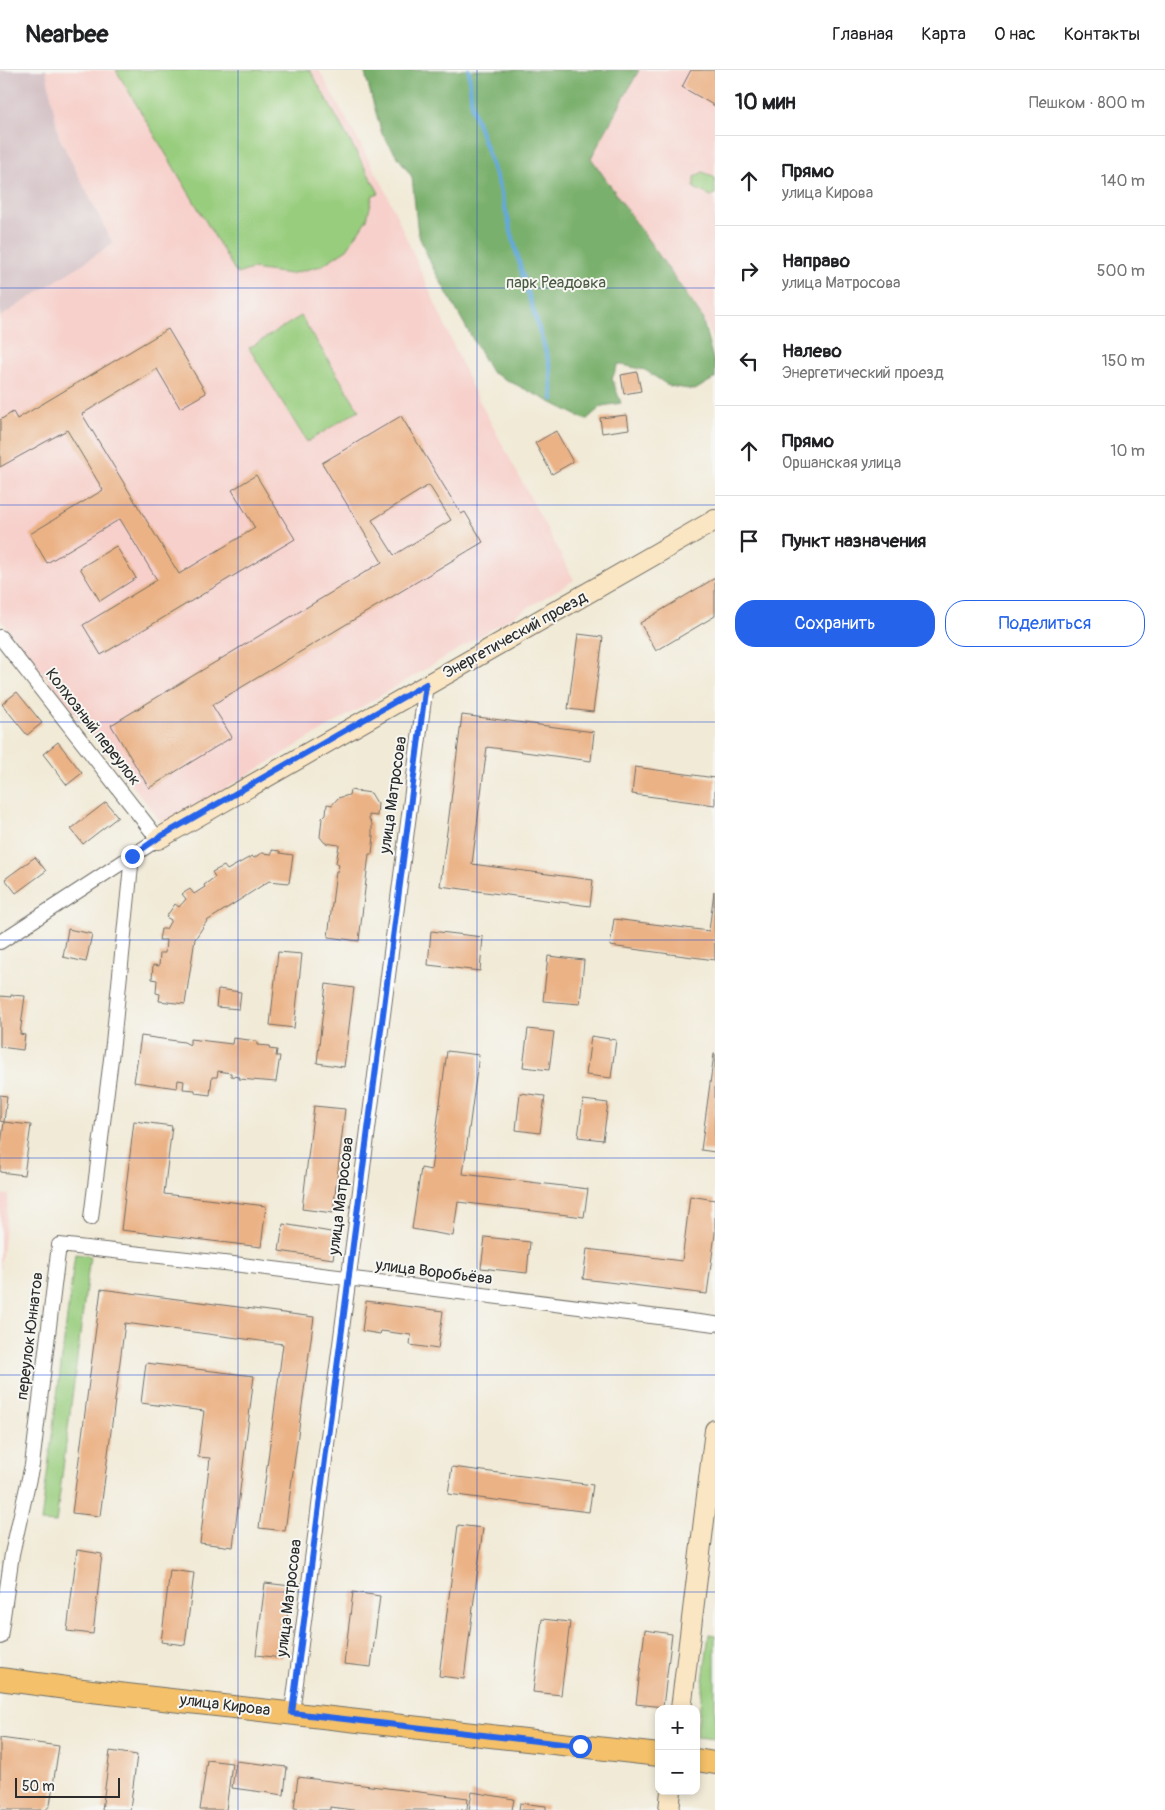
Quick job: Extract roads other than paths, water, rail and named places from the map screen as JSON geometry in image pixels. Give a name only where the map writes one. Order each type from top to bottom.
[{"type":"main road","name":"улица Кирова","points":[[0,1679],[655,1755]]},
{"type":"main road","points":[[700,1761],[715,1763]]},
{"type":"street","name":"Энергетический проезд","points":[[158,838],[426,684],[592,592],[715,520]]},
{"type":"street","name":"Колхозный переулок","points":[[0,637],[158,838]]},
{"type":"street","name":"улица Матросова","points":[[292,1713],[426,684]]},
{"type":"street","points":[[0,942],[158,838]]},
{"type":"street","points":[[91,1218],[113,1043],[132,856]]},
{"type":"street","name":"улица Воробьёва","points":[[59,1245],[242,1265],[715,1324]]},
{"type":"street","name":"переулок Юннатов","points":[[0,1637],[12,1554],[32,1465],[59,1245]]},
{"type":"street","points":[[681,1705],[715,1430]]},
{"type":"street","points":[[669,1810],[671,1795]]},
{"type":"waterway","points":[[469,70],[472,108],[499,185],[522,273],[550,366],[553,399]]},
{"type":"park label","name":"парк Реадовка","points":[[556,283]]}]
